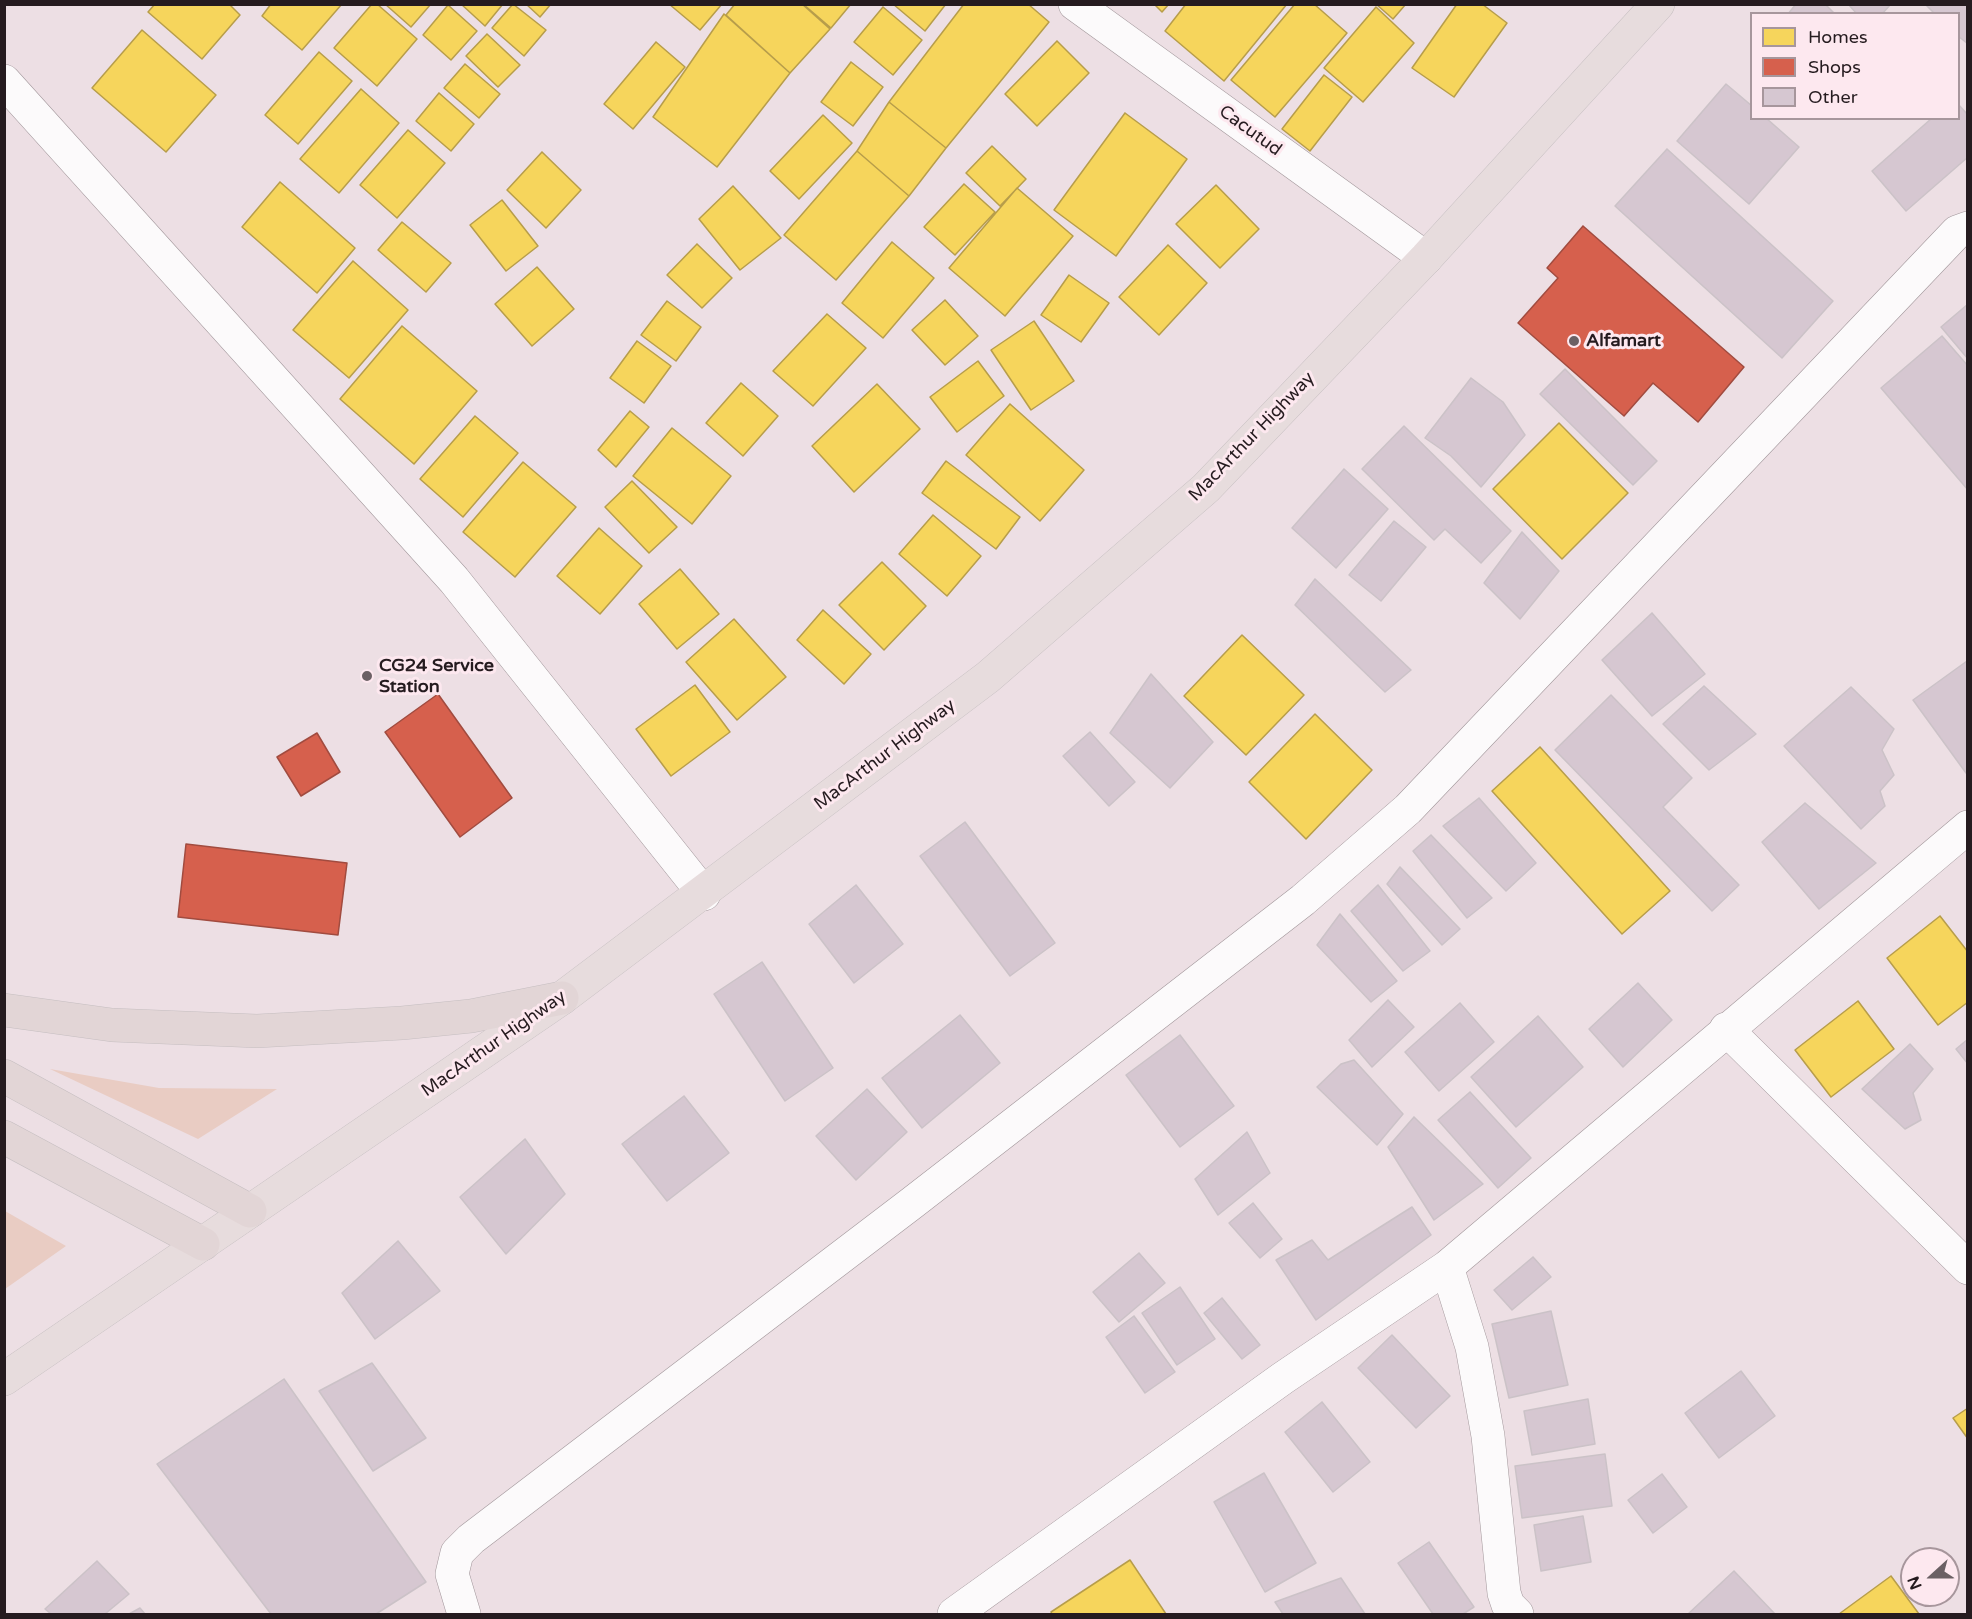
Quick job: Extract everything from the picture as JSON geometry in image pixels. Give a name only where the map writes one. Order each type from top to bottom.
[{"type":"highway","name":"MacArthur Highway","points":[[4,1379],[562,998],[704,894],[988,677],[1206,488],[1426,258],[1658,4]]},
{"type":"highway","points":[[4,1010],[112,1025],[257,1031],[326,1029],[471,1016],[562,998]]},
{"type":"highway","points":[[4,1076],[250,1211]]},
{"type":"highway","points":[[4,1137],[203,1244]]},
{"type":"street","name":"Cacutud","points":[[1075,4],[1426,258]]},
{"type":"street","points":[[4,81],[453,580],[704,894]]},
{"type":"street","points":[[464,1614],[452,1574],[457,1553],[471,1539],[1276,921],[1408,809],[1949,241],[1958,232],[1968,228]]},
{"type":"street","points":[[954,1614],[1284,1378],[1447,1267],[1726,1029],[1968,827]]},
{"type":"street","points":[[1726,1029],[1968,1268]]},
{"type":"street","points":[[1447,1267],[1472,1347],[1488,1436],[1504,1593],[1508,1605],[1517,1614]]},
{"type":"shaded area","points":[[50,1069],[159,1088],[277,1089],[198,1139]]},
{"type":"shaded area","points":[[5,1211],[66,1246],[5,1289]]},
{"type":"building: Homes","points":[[155,4],[229,4],[240,15],[202,59],[148,12]]},
{"type":"building: Homes","points":[[271,4],[342,4],[302,50],[262,16]]},
{"type":"building: Homes","points":[[372,4],[377,4],[417,39],[377,86],[334,48]]},
{"type":"building: Homes","points":[[385,4],[431,4],[411,27]]},
{"type":"building: Homes","points":[[461,4],[503,4],[485,26]]},
{"type":"building: Homes","points":[[513,4],[546,30],[524,56],[492,28]]},
{"type":"building: Homes","points":[[526,4],[551,4],[540,17]]},
{"type":"building: Homes","points":[[669,4],[722,4],[700,30]]},
{"type":"building: Homes","points":[[735,4],[802,4],[830,29],[790,73],[726,15]]},
{"type":"building: Homes","points":[[803,4],[851,4],[831,28]]},
{"type":"building: Homes","points":[[893,4],[946,4],[925,31]]},
{"type":"building: Homes","points":[[964,4],[1028,4],[1049,22],[946,148],[889,102]]},
{"type":"building: Homes","points":[[1154,4],[1169,4],[1162,12]]},
{"type":"building: Homes","points":[[1186,4],[1287,4],[1224,81],[1165,31]]},
{"type":"building: Homes","points":[[1295,4],[1314,4],[1347,33],[1275,117],[1231,80]]},
{"type":"building: Homes","points":[[1376,4],[1406,4],[1393,19]]},
{"type":"building: Homes","points":[[1457,4],[1482,4],[1507,23],[1454,97],[1412,68]]},
{"type":"building: Homes","points":[[448,5],[477,31],[451,60],[423,35]]},
{"type":"building: Homes","points":[[883,7],[922,40],[893,75],[854,42]]},
{"type":"building: Homes","points":[[1376,7],[1414,43],[1363,102],[1324,68]]},
{"type":"building: Homes","points":[[724,14],[790,73],[717,167],[653,117]]},
{"type":"building: Homes","points":[[142,30],[216,95],[166,152],[92,88]]},
{"type":"building: Homes","points":[[487,34],[520,65],[498,87],[466,56]]},
{"type":"building: Homes","points":[[1057,41],[1089,73],[1037,126],[1005,94]]},
{"type":"building: Homes","points":[[656,42],[685,67],[633,129],[604,104]]},
{"type":"building: Homes","points":[[319,52],[352,81],[298,144],[265,115]]},
{"type":"building: Homes","points":[[851,62],[883,87],[853,126],[821,102]]},
{"type":"building: Homes","points":[[465,64],[500,94],[479,118],[444,88]]},
{"type":"building: Homes","points":[[1324,75],[1352,97],[1310,151],[1282,129]]},
{"type":"building: Homes","points":[[361,89],[399,123],[339,193],[300,159]]},
{"type":"building: Homes","points":[[439,93],[474,124],[451,151],[416,121]]},
{"type":"building: Homes","points":[[889,102],[946,148],[909,196],[857,151]]},
{"type":"building: Homes","points":[[1125,113],[1187,159],[1116,256],[1054,210]]},
{"type":"building: Homes","points":[[823,115],[852,143],[799,199],[770,171]]},
{"type":"building: Homes","points":[[408,130],[445,163],[397,218],[360,185]]},
{"type":"building: Homes","points":[[992,146],[1026,179],[1000,206],[966,173]]},
{"type":"building: Homes","points":[[857,151],[909,196],[836,280],[784,235]]},
{"type":"building: Homes","points":[[542,152],[581,190],[546,228],[507,190]]},
{"type":"building: Homes","points":[[280,182],[355,248],[317,293],[242,227]]},
{"type":"building: Homes","points":[[964,184],[995,212],[955,255],[924,227]]},
{"type":"building: Homes","points":[[1216,185],[1259,229],[1220,268],[1176,224]]},
{"type":"building: Homes","points":[[733,186],[781,238],[740,270],[699,219]]},
{"type":"building: Homes","points":[[1017,188],[1073,236],[1005,316],[949,268]]},
{"type":"building: Homes","points":[[502,200],[538,246],[506,271],[470,225]]},
{"type":"building: Homes","points":[[402,222],[451,263],[426,292],[378,250]]},
{"type":"building: Homes","points":[[892,242],[934,278],[883,338],[842,303]]},
{"type":"building: Homes","points":[[697,244],[732,278],[702,308],[667,275]]},
{"type":"building: Homes","points":[[1168,245],[1207,283],[1159,335],[1119,297]]},
{"type":"building: Homes","points":[[353,261],[408,310],[349,378],[293,330]]},
{"type":"building: Homes","points":[[537,267],[574,309],[532,346],[495,304]]},
{"type":"building: Homes","points":[[1069,275],[1109,303],[1081,342],[1041,315]]},
{"type":"building: Homes","points":[[945,300],[978,336],[945,365],[912,330]]},
{"type":"building: Homes","points":[[667,301],[701,327],[676,361],[641,335]]},
{"type":"building: Homes","points":[[827,314],[866,348],[813,406],[773,371]]},
{"type":"building: Homes","points":[[1034,321],[1074,381],[1031,410],[991,350]]},
{"type":"building: Homes","points":[[402,326],[477,391],[414,464],[340,399]]},
{"type":"building: Homes","points":[[637,341],[671,366],[644,403],[610,378]]},
{"type":"building: Homes","points":[[978,361],[1004,396],[957,432],[930,397]]},
{"type":"building: Homes","points":[[741,383],[778,416],[743,456],[706,423]]},
{"type":"building: Homes","points":[[877,384],[920,429],[854,492],[812,446]]},
{"type":"building: Homes","points":[[1010,404],[1084,470],[1040,521],[966,455]]},
{"type":"building: Homes","points":[[630,411],[649,427],[616,467],[598,450]]},
{"type":"building: Homes","points":[[475,416],[518,453],[463,517],[420,479]]},
{"type":"building: Homes","points":[[1559,423],[1628,493],[1562,559],[1493,489]]},
{"type":"building: Homes","points":[[672,428],[731,476],[692,524],[633,476]]},
{"type":"building: Homes","points":[[946,461],[1020,517],[996,549],[922,493]]},
{"type":"building: Homes","points":[[523,462],[576,507],[515,577],[463,532]]},
{"type":"building: Homes","points":[[632,481],[677,527],[649,553],[605,507]]},
{"type":"building: Homes","points":[[933,515],[981,556],[947,596],[899,554]]},
{"type":"building: Homes","points":[[599,528],[642,566],[600,614],[557,576]]},
{"type":"building: Homes","points":[[882,562],[926,606],[884,650],[839,605]]},
{"type":"building: Homes","points":[[680,569],[719,614],[677,649],[639,604]]},
{"type":"building: Homes","points":[[823,610],[871,654],[844,684],[797,640]]},
{"type":"building: Homes","points":[[734,619],[786,677],[737,720],[686,662]]},
{"type":"building: Homes","points":[[1242,635],[1304,695],[1246,755],[1184,696]]},
{"type":"building: Homes","points":[[695,685],[730,732],[671,776],[636,729]]},
{"type":"building: Homes","points":[[1315,714],[1372,770],[1306,839],[1249,782]]},
{"type":"building: Homes","points":[[1540,747],[1670,891],[1622,934],[1492,791]]},
{"type":"building: Homes","points":[[1940,916],[1968,952],[1968,1002],[1938,1025],[1887,958]]},
{"type":"building: Homes","points":[[1858,1001],[1894,1049],[1831,1097],[1795,1050]]},
{"type":"building: Homes","points":[[1968,1408],[1968,1439],[1953,1418]]},
{"type":"building: Homes","points":[[1130,1560],[1166,1614],[1052,1614],[1051,1612]]},
{"type":"building: Homes","points":[[1891,1576],[1900,1588],[1900,1607],[1914,1607],[1919,1614],[1839,1614]]},
{"type":"building: Shops","points":[[1583,226],[1744,367],[1698,422],[1653,383],[1624,416],[1518,323],[1558,278],[1547,268]]},
{"type":"building: Shops","points":[[438,694],[512,798],[460,837],[385,732]]},
{"type":"building: Shops","points":[[317,733],[340,772],[301,796],[277,757]]},
{"type":"building: Shops","points":[[186,844],[347,863],[338,935],[178,917]]},
{"type":"building: Other","points":[[1796,4],[1825,4],[1833,12],[1790,12]]},
{"type":"building: Other","points":[[1848,4],[1891,4],[1884,12],[1855,12]]},
{"type":"building: Other","points":[[1925,4],[1968,4],[1968,44],[1960,38],[1960,12],[1933,12]]},
{"type":"building: Other","points":[[1726,84],[1750,104],[1750,120],[1768,120],[1799,147],[1749,204],[1677,141]]},
{"type":"building: Other","points":[[1960,106],[1968,115],[1968,157],[1906,211],[1872,171],[1930,120],[1960,120]]},
{"type":"building: Other","points":[[1667,149],[1833,301],[1782,358],[1615,206]]},
{"type":"building: Other","points":[[1968,304],[1968,359],[1941,327]]},
{"type":"building: Other","points":[[1942,336],[1968,366],[1968,490],[1881,388]]},
{"type":"building: Other","points":[[1565,369],[1657,461],[1633,485],[1540,394]]},
{"type":"building: Other","points":[[1471,378],[1503,402],[1525,435],[1481,487],[1451,456],[1425,438]]},
{"type":"building: Other","points":[[1404,426],[1511,531],[1481,563],[1445,529],[1434,540],[1362,469]]},
{"type":"building: Other","points":[[1344,469],[1388,509],[1336,568],[1292,528]]},
{"type":"building: Other","points":[[1394,521],[1426,547],[1381,601],[1349,575]]},
{"type":"building: Other","points":[[1522,532],[1559,571],[1520,619],[1484,583]]},
{"type":"building: Other","points":[[1315,579],[1411,670],[1385,692],[1295,605]]},
{"type":"building: Other","points":[[1652,613],[1705,674],[1652,716],[1602,660]]},
{"type":"building: Other","points":[[1967,661],[1968,772],[1966,773],[1913,700]]},
{"type":"building: Other","points":[[1151,674],[1213,742],[1170,788],[1110,733]]},
{"type":"building: Other","points":[[1704,686],[1756,734],[1709,770],[1663,724]]},
{"type":"building: Other","points":[[1851,687],[1894,729],[1882,750],[1894,775],[1880,791],[1885,806],[1861,829],[1784,746]]},
{"type":"building: Other","points":[[1611,695],[1692,778],[1663,807],[1739,885],[1712,911],[1555,750]]},
{"type":"building: Other","points":[[1090,732],[1135,782],[1109,806],[1063,756]]},
{"type":"building: Other","points":[[1479,798],[1536,863],[1506,891],[1443,826]]},
{"type":"building: Other","points":[[1805,803],[1876,863],[1819,909],[1762,842]]},
{"type":"building: Other","points":[[965,822],[1055,943],[1010,976],[920,856]]},
{"type":"building: Other","points":[[1431,835],[1492,898],[1467,918],[1413,851]]},
{"type":"building: Other","points":[[1400,867],[1460,929],[1442,945],[1387,884]]},
{"type":"building: Other","points":[[856,885],[903,944],[854,983],[809,924]]},
{"type":"building: Other","points":[[1378,885],[1430,951],[1403,971],[1351,911]]},
{"type":"building: Other","points":[[1340,914],[1397,981],[1371,1002],[1317,945]]},
{"type":"building: Other","points":[[762,962],[833,1068],[785,1101],[714,994]]},
{"type":"building: Other","points":[[1638,983],[1672,1020],[1623,1067],[1589,1029]]},
{"type":"building: Other","points":[[1388,1000],[1414,1027],[1372,1067],[1349,1040]]},
{"type":"building: Other","points":[[1460,1003],[1494,1042],[1439,1091],[1405,1052]]},
{"type":"building: Other","points":[[960,1015],[1000,1063],[922,1128],[882,1078]]},
{"type":"building: Other","points":[[1538,1016],[1583,1067],[1516,1127],[1471,1077]]},
{"type":"building: Other","points":[[1180,1035],[1234,1106],[1180,1147],[1126,1075]]},
{"type":"building: Other","points":[[1968,1039],[1968,1064],[1956,1049]]},
{"type":"building: Other","points":[[1910,1044],[1933,1069],[1913,1093],[1921,1120],[1905,1129],[1862,1089]]},
{"type":"building: Other","points":[[1354,1060],[1403,1114],[1377,1145],[1317,1087],[1341,1064]]},
{"type":"building: Other","points":[[867,1089],[907,1132],[856,1180],[816,1136]]},
{"type":"building: Other","points":[[1470,1092],[1531,1158],[1498,1188],[1438,1120]]},
{"type":"building: Other","points":[[684,1096],[729,1153],[667,1201],[622,1144]]},
{"type":"building: Other","points":[[1414,1117],[1483,1184],[1434,1220],[1388,1147]]},
{"type":"building: Other","points":[[1247,1132],[1270,1173],[1218,1215],[1195,1179]]},
{"type":"building: Other","points":[[525,1139],[565,1194],[506,1254],[460,1197]]},
{"type":"building: Other","points":[[1253,1203],[1282,1239],[1260,1258],[1229,1223]]},
{"type":"building: Other","points":[[1412,1207],[1431,1235],[1316,1320],[1276,1260],[1312,1240],[1328,1260]]},
{"type":"building: Other","points":[[398,1241],[440,1291],[375,1339],[342,1293]]},
{"type":"building: Other","points":[[1139,1253],[1165,1283],[1119,1322],[1093,1292]]},
{"type":"building: Other","points":[[1533,1257],[1551,1277],[1512,1310],[1494,1290]]},
{"type":"building: Other","points":[[1180,1287],[1215,1339],[1177,1365],[1142,1313]]},
{"type":"building: Other","points":[[1222,1298],[1260,1345],[1242,1359],[1204,1313]]},
{"type":"building: Other","points":[[1551,1311],[1568,1385],[1509,1398],[1492,1324]]},
{"type":"building: Other","points":[[1134,1316],[1175,1372],[1145,1393],[1106,1337]]},
{"type":"building: Other","points":[[1392,1335],[1450,1396],[1416,1428],[1358,1368]]},
{"type":"building: Other","points":[[372,1363],[426,1438],[373,1471],[319,1391]]},
{"type":"building: Other","points":[[1741,1371],[1775,1416],[1719,1458],[1685,1413]]},
{"type":"building: Other","points":[[284,1379],[426,1582],[376,1614],[271,1614],[157,1464]]},
{"type":"building: Other","points":[[1588,1399],[1595,1444],[1532,1455],[1524,1411]]},
{"type":"building: Other","points":[[1322,1402],[1370,1462],[1333,1492],[1285,1432]]},
{"type":"building: Other","points":[[1605,1454],[1612,1506],[1522,1518],[1515,1466]]},
{"type":"building: Other","points":[[1264,1473],[1316,1563],[1265,1592],[1214,1502]]},
{"type":"building: Other","points":[[1662,1474],[1687,1507],[1653,1533],[1628,1500]]},
{"type":"building: Other","points":[[1583,1516],[1591,1562],[1541,1571],[1534,1525]]},
{"type":"building: Other","points":[[1429,1542],[1474,1607],[1463,1614],[1433,1614],[1398,1563]]},
{"type":"building: Other","points":[[97,1561],[129,1594],[105,1614],[51,1614],[45,1609]]},
{"type":"building: Other","points":[[1734,1571],[1775,1614],[1688,1614]]},
{"type":"building: Other","points":[[1341,1578],[1365,1614],[1283,1614],[1275,1602]]},
{"type":"building: Other","points":[[140,1608],[145,1614],[129,1614]]},
{"type":"place","name":"Alfamart","points":[[1574,341]]},
{"type":"place","name":"CG24 Service Station","points":[[367,676]]}]
